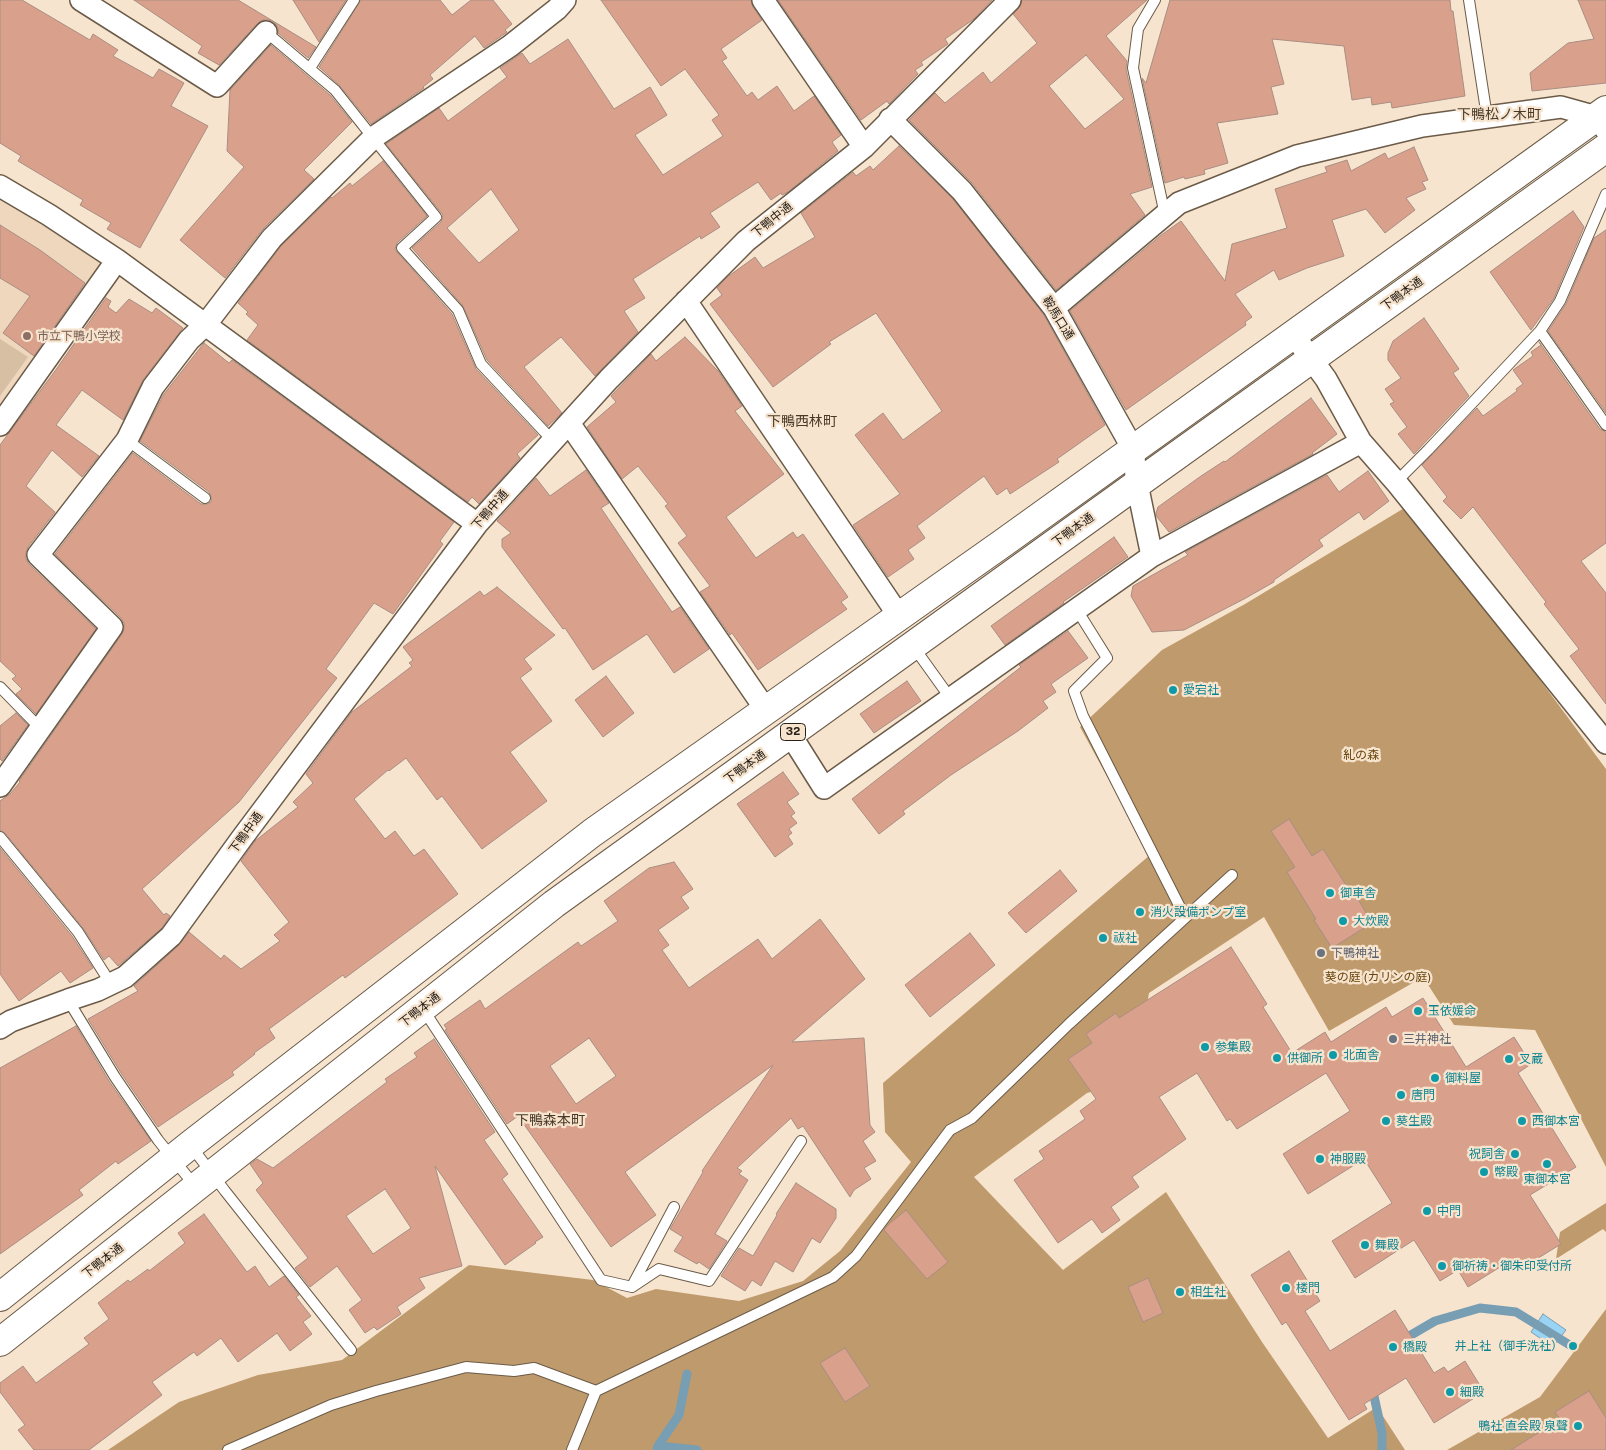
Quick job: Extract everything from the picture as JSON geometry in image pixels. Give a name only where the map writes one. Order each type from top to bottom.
[{"type":"main road","points":[[0,1297],[182,1152],[592,833],[1293,334],[1603,119]]},
{"type":"main road","name":"下鴨本通","points":[[0,1342],[554,904],[1606,148]]},
{"type":"street","points":[[81,0],[217,86],[266,32]]},
{"type":"street","points":[[0,786],[112,627],[38,555],[127,440],[153,387],[189,340],[206,324],[272,238],[374,137],[510,46],[566,0]]},
{"type":"street","points":[[763,0],[864,146]]},
{"type":"street","name":"下鴨中通","points":[[0,1028],[11,1022],[98,990],[125,977],[171,936],[477,524],[609,379],[746,241],[864,146],[1010,0]]},
{"type":"street","points":[[1054,308],[1179,203],[1297,156],[1422,126],[1561,107],[1603,119]]},
{"type":"street","name":"鞍馬口通","points":[[890,120],[962,191],[1054,308],[1133,449],[1137,484],[1152,556]]},
{"type":"street","points":[[0,186],[49,215],[117,260],[477,524]]},
{"type":"street","points":[[0,425],[117,260]]},
{"type":"street","points":[[686,301],[899,616]]},
{"type":"street","points":[[1293,334],[1326,379],[1361,442],[1396,482],[1606,744]]},
{"type":"street","points":[[569,423],[766,710]]},
{"type":"street","points":[[790,734],[824,788],[1152,556],[1361,442]]},
{"type":"lane","points":[[310,68],[354,0]]},
{"type":"lane","points":[[1155,0],[1138,29],[1133,68],[1165,214]]},
{"type":"lane","points":[[1469,0],[1487,117]]},
{"type":"lane","points":[[266,32],[335,90],[436,217],[402,248],[458,310],[481,364],[553,441]]},
{"type":"lane","points":[[1396,482],[1540,331],[1560,301],[1606,194]]},
{"type":"lane","points":[[1540,331],[1606,425]]},
{"type":"lane","points":[[127,440],[206,498]]},
{"type":"lane","points":[[1077,610],[1107,658],[1074,691],[1083,716],[1185,917]]},
{"type":"lane","points":[[913,646],[951,699]]},
{"type":"lane","points":[[0,688],[40,728]]},
{"type":"lane","points":[[0,837],[78,932],[111,984]]},
{"type":"lane","points":[[572,1450],[596,1392],[833,1277],[856,1256],[950,1130],[972,1118],[1069,1024],[1232,875]]},
{"type":"lane","points":[[68,1000],[115,1077],[158,1140],[182,1152],[351,1350]]},
{"type":"lane","points":[[422,1008],[601,1280],[632,1287],[659,1270],[709,1281],[801,1141]]},
{"type":"lane","points":[[182,1152],[204,1180]]},
{"type":"lane","points":[[632,1287],[674,1207]]},
{"type":"lane","points":[[228,1450],[331,1405],[466,1367],[514,1371],[534,1368],[596,1392]]},
{"type":"shaded area","name":"市立下鴨小学校","points":[[0,198],[107,263],[0,409]]},
{"type":"shaded area","points":[[0,339],[28,357],[0,396]]},
{"type":"green space","name":"糺の森","points":[[1406,507],[1441,546],[1606,769],[1606,1167],[1535,1030],[1454,1025],[1423,977],[1329,1031],[1264,917],[1149,993],[1145,1016],[1126,1082],[1087,1093],[974,1177],[1063,1270],[1166,1192],[1262,1342],[1328,1438],[1377,1407],[1405,1450],[108,1450],[179,1402],[258,1375],[342,1360],[469,1265],[593,1280],[627,1298],[656,1289],[739,1301],[803,1281],[840,1251],[911,1162],[885,1132],[883,1083],[1150,855],[1080,727],[1162,650],[1245,604]]},
{"type":"green space","points":[[1606,1203],[1606,1232],[1603,1229],[1556,1259],[1560,1232]]},
{"type":"green space","points":[[1606,1309],[1606,1450],[1447,1450],[1540,1397]]},
{"type":"water","points":[[1543,1314],[1566,1330],[1553,1347],[1531,1332]]},
{"type":"building","points":[[0,0],[22,0],[90,40],[93,34],[118,50],[113,56],[153,78],[159,69],[184,83],[171,106],[208,126],[140,248],[107,229],[111,223],[80,205],[83,200],[18,161],[21,156],[0,143]]},
{"type":"building","points":[[134,0],[238,0],[316,47],[308,58],[278,33],[278,28],[274,22],[263,20],[219,65],[198,53],[202,46]]},
{"type":"building","points":[[293,0],[346,0],[319,42]]},
{"type":"building","points":[[361,0],[440,0],[452,15],[471,0],[493,0],[512,24],[505,30],[507,32],[484,48],[475,36],[430,75],[433,79],[424,88],[371,124],[340,86],[319,67]]},
{"type":"building","points":[[601,0],[751,0],[753,7],[762,20],[721,49],[727,58],[722,61],[747,96],[752,92],[758,100],[777,86],[794,111],[814,96],[841,135],[832,142],[838,151],[788,192],[782,195],[781,193],[771,200],[758,182],[710,213],[720,227],[701,239],[700,236],[633,279],[645,298],[624,311],[638,332],[595,376],[561,337],[524,367],[562,413],[548,426],[487,360],[463,306],[412,248],[441,222],[443,215],[386,144],[439,108],[448,121],[507,77],[500,68],[522,53],[530,64],[568,39],[614,109],[650,87],[667,115],[635,135],[663,175],[723,136],[712,120],[719,115],[685,69],[661,86]],"holes":[[[491,189],[519,230],[479,263],[447,228]]]},
{"type":"building","points":[[778,0],[992,0],[974,19],[945,39],[948,44],[921,62],[923,65],[915,70],[918,74],[889,104],[887,101],[861,120]]},
{"type":"building","points":[[1022,0],[1147,0],[1106,36],[1127,61],[1126,69],[1152,187],[1130,194],[1145,215],[1056,290],[972,183],[909,120],[935,93],[945,103],[983,72],[991,83],[1037,43],[1013,14],[1019,8]],"holes":[[[1086,55],[1124,99],[1085,129],[1049,86]]]},
{"type":"building","points":[[1170,0],[1450,0],[1465,96],[1392,108],[1391,102],[1372,105],[1371,97],[1352,100],[1344,46],[1272,39],[1284,84],[1271,87],[1278,114],[1217,123],[1228,163],[1204,170],[1205,174],[1185,179],[1184,177],[1165,183],[1142,78],[1146,83]]},
{"type":"building","points":[[1578,0],[1606,0],[1606,83],[1532,91],[1530,73],[1568,43],[1594,39]]},
{"type":"building","points":[[271,45],[330,95],[352,122],[304,170],[314,179],[263,229],[225,278],[180,240],[244,167],[227,151],[230,90]]},
{"type":"building","points":[[899,146],[953,199],[1044,315],[1105,425],[1057,459],[1059,462],[1010,494],[1007,488],[997,495],[984,476],[917,526],[925,538],[908,550],[914,559],[888,577],[853,525],[900,494],[855,435],[883,413],[903,440],[942,411],[876,313],[829,342],[831,344],[773,387],[710,304],[722,295],[717,288],[726,278],[755,257],[763,268],[815,237],[801,213],[853,172],[856,176],[870,166],[873,170]]},
{"type":"building","points":[[1414,147],[1428,180],[1422,182],[1426,189],[1406,198],[1415,210],[1385,233],[1366,209],[1332,220],[1344,256],[1307,268],[1279,280],[1274,270],[1235,294],[1252,317],[1245,322],[1246,325],[1126,410],[1070,311],[1160,236],[1181,221],[1225,281],[1232,244],[1287,228],[1275,189],[1327,172],[1325,167],[1347,160],[1351,171],[1385,153],[1388,159]]},
{"type":"building","points":[[383,161],[427,216],[397,243],[395,249],[452,314],[476,369],[538,435],[517,454],[520,458],[479,504],[472,497],[468,502],[247,340],[258,325],[238,303],[281,246],[331,197],[350,183],[352,186]]},
{"type":"building","points":[[1573,211],[1584,227],[1554,298],[1531,330],[1490,272]]},
{"type":"building","points":[[0,225],[40,250],[85,283],[34,356],[3,333],[30,296],[0,278]]},
{"type":"building","points":[[1606,230],[1606,413],[1548,331],[1566,304],[1594,238]]},
{"type":"building","points":[[106,298],[111,301],[108,307],[116,313],[129,299],[152,313],[156,308],[183,328],[143,380],[123,420],[82,390],[56,425],[99,456],[82,477],[52,450],[26,486],[55,512],[28,547],[26,559],[96,629],[36,714],[16,694],[22,689],[12,679],[16,676],[0,661],[0,445]]},
{"type":"building","points":[[1424,318],[1459,369],[1453,373],[1469,396],[1414,454],[1398,434],[1407,427],[1390,404],[1394,402],[1385,389],[1401,378],[1388,360],[1388,353],[1393,341]]},
{"type":"building","points":[[685,337],[718,371],[742,406],[735,411],[784,474],[726,517],[756,558],[793,532],[797,538],[803,534],[848,597],[841,602],[847,609],[758,670],[732,633],[730,635],[700,592],[710,586],[678,543],[687,536],[665,506],[668,504],[638,466],[622,479],[587,427],[616,402],[611,396],[651,354],[656,361]]},
{"type":"building","points":[[1539,342],[1600,429],[1606,432],[1606,543],[1581,561],[1606,593],[1606,704],[1570,656],[1579,649],[1544,604],[1546,602],[1473,507],[1461,519],[1443,501],[1447,497],[1422,465],[1477,408],[1483,416],[1517,391],[1516,389],[1523,384],[1513,370],[1533,356],[1531,352],[1541,345]]},
{"type":"building","points":[[204,343],[229,363],[232,360],[454,522],[440,541],[443,544],[393,614],[374,603],[326,669],[337,678],[239,802],[142,889],[164,915],[166,913],[170,916],[162,928],[118,966],[109,956],[104,960],[83,928],[5,833],[0,830],[0,801],[10,794],[20,782],[124,629],[124,623],[121,618],[55,554],[133,453],[201,504],[211,502],[209,492],[140,441],[164,394]]},
{"type":"building","points":[[1311,398],[1337,434],[1313,454],[1169,532],[1157,517],[1158,507],[1201,476],[1225,462]]},
{"type":"building","points":[[586,470],[609,503],[601,508],[643,570],[672,612],[680,607],[709,649],[674,673],[647,634],[593,670],[565,628],[563,629],[502,547],[502,539],[511,533],[497,521],[536,478],[550,496]]},
{"type":"building","points":[[1368,471],[1389,501],[1364,520],[1359,512],[1319,540],[1323,546],[1274,580],[1274,582],[1244,599],[1184,630],[1152,632],[1131,596],[1133,586],[1188,555],[1185,552],[1327,475],[1339,492]]},
{"type":"building","points":[[1114,537],[1128,557],[1005,645],[991,626]]},
{"type":"building","points":[[497,587],[555,635],[524,659],[532,669],[520,678],[552,721],[510,752],[547,801],[482,849],[442,796],[437,800],[406,758],[388,770],[354,799],[385,839],[395,831],[414,856],[424,849],[458,894],[345,978],[343,975],[269,1029],[275,1038],[232,1072],[234,1075],[158,1127],[121,1073],[88,1019],[138,991],[134,986],[179,945],[189,932],[221,959],[224,955],[241,969],[280,941],[274,935],[289,922],[241,861],[255,841],[298,807],[293,802],[313,783],[306,774],[352,712],[412,666],[409,663],[413,660],[403,647],[480,591],[484,596]]},
{"type":"building","points":[[1068,631],[1088,658],[1051,684],[1056,692],[1043,701],[1048,708],[1018,731],[951,775],[903,811],[905,814],[879,834],[852,799],[1021,667],[1019,665]]},
{"type":"building","points":[[606,676],[634,713],[603,737],[575,700]]},
{"type":"building","points":[[907,681],[921,701],[874,733],[860,714]]},
{"type":"building","points":[[16,713],[28,725],[2,761],[0,759],[0,726]]},
{"type":"building","points":[[783,772],[799,794],[787,802],[795,813],[791,816],[797,823],[789,829],[792,833],[788,836],[793,844],[775,857],[737,804]]},
{"type":"building","points":[[1289,819],[1312,856],[1323,849],[1353,896],[1355,894],[1372,923],[1332,948],[1287,872],[1295,867],[1271,831]]},
{"type":"building","points":[[0,848],[72,936],[93,968],[70,983],[61,971],[19,1001],[0,974]]},
{"type":"building","points":[[674,862],[693,889],[681,897],[689,908],[658,930],[669,945],[662,950],[689,988],[758,939],[772,959],[820,919],[865,979],[792,1042],[864,1038],[870,1125],[875,1132],[863,1141],[876,1161],[864,1168],[871,1179],[854,1190],[850,1197],[803,1126],[798,1129],[791,1118],[737,1168],[742,1171],[739,1174],[748,1180],[715,1234],[727,1241],[709,1269],[699,1262],[697,1264],[674,1251],[683,1237],[670,1229],[702,1171],[773,1065],[625,1172],[656,1215],[611,1247],[518,1116],[507,1124],[445,1030],[447,1029],[444,1025],[480,1000],[485,1009],[578,942],[581,946],[618,921],[604,901],[649,868]],"holes":[[[589,1038],[616,1076],[576,1104],[550,1066]]]},
{"type":"building","points":[[1060,870],[1077,891],[1026,933],[1008,913]]},
{"type":"building","points":[[970,933],[995,965],[930,1017],[905,985]]},
{"type":"building","points":[[1231,947],[1267,1004],[1263,1007],[1292,1053],[1325,1032],[1331,1042],[1386,1007],[1392,1017],[1423,998],[1466,1067],[1514,1037],[1531,1064],[1518,1073],[1576,1167],[1530,1195],[1561,1244],[1519,1270],[1513,1259],[1468,1287],[1458,1270],[1440,1281],[1414,1240],[1355,1278],[1332,1241],[1392,1203],[1364,1159],[1308,1194],[1283,1154],[1350,1111],[1326,1073],[1237,1129],[1230,1119],[1227,1121],[1197,1073],[1159,1097],[1186,1139],[1132,1177],[1139,1187],[1111,1207],[1120,1220],[1102,1233],[1092,1219],[1058,1243],[1014,1180],[1044,1159],[1039,1151],[1085,1119],[1080,1111],[1096,1099],[1068,1059],[1092,1043],[1086,1034],[1116,1013],[1119,1018]]},
{"type":"building","points":[[76,1026],[109,1081],[151,1141],[118,1164],[116,1161],[79,1190],[83,1195],[0,1254],[0,1068]]},
{"type":"building","points":[[434,1039],[495,1132],[484,1140],[508,1174],[502,1179],[543,1237],[505,1265],[435,1166],[462,1266],[419,1278],[425,1288],[397,1307],[401,1314],[377,1330],[374,1327],[365,1333],[349,1310],[362,1300],[337,1266],[310,1287],[295,1268],[308,1258],[256,1190],[263,1183],[250,1164],[257,1159],[273,1168],[387,1082],[385,1079],[417,1057],[414,1053]],"holes":[[[385,1189],[411,1228],[373,1254],[346,1216]]]},
{"type":"building","points":[[796,1183],[836,1209],[836,1218],[820,1243],[812,1238],[793,1272],[775,1261],[761,1286],[752,1280],[745,1291],[721,1276],[739,1248],[753,1256]]},
{"type":"building","points":[[906,1210],[948,1262],[927,1279],[884,1230]]},
{"type":"building","points":[[204,1214],[247,1272],[255,1266],[269,1287],[284,1276],[299,1295],[296,1297],[311,1316],[303,1322],[312,1334],[290,1351],[277,1333],[238,1362],[221,1338],[197,1356],[194,1352],[152,1382],[162,1395],[89,1450],[34,1450],[18,1430],[25,1425],[0,1392],[0,1383],[23,1366],[36,1383],[89,1344],[84,1338],[109,1319],[98,1303],[128,1280],[130,1282],[148,1269],[149,1271],[185,1243],[178,1233]]},
{"type":"building","points":[[1289,1251],[1320,1301],[1305,1311],[1330,1351],[1395,1310],[1434,1373],[1444,1367],[1448,1372],[1465,1361],[1484,1392],[1434,1423],[1406,1378],[1364,1404],[1367,1409],[1349,1420],[1286,1322],[1282,1325],[1251,1275]]},
{"type":"building","points":[[1148,1278],[1163,1313],[1143,1322],[1128,1287]]},
{"type":"building","points":[[845,1348],[870,1386],[845,1402],[820,1363]]},
{"type":"building","name":"鴨社 直会殿 泉聲","points":[[1589,1391],[1606,1418],[1606,1450],[1511,1450],[1560,1419],[1555,1412]]},
{"type":"waterway","points":[[1411,1335],[1435,1321],[1480,1308],[1516,1312],[1573,1347]]},
{"type":"waterway","points":[[658,1446],[679,1415],[687,1374]]},
{"type":"waterway","points":[[1372,1387],[1382,1433],[1382,1450]]},
{"type":"waterway","points":[[657,1449],[658,1446],[697,1450]]},
{"type":"place","name":"市立下鴨小学校","points":[[27,336]]},
{"type":"place","name":"愛宕社","points":[[1173,690]]},
{"type":"place","name":"御車舎","points":[[1330,893]]},
{"type":"place","name":"消火設備ポンプ室","points":[[1140,912]]},
{"type":"place","name":"大炊殿","points":[[1343,921]]},
{"type":"place","name":"祓社","points":[[1103,938]]},
{"type":"place","name":"下鴨神社","points":[[1321,953]]},
{"type":"place","name":"玉依媛命","points":[[1418,1011]]},
{"type":"place","name":"三井神社","points":[[1393,1039]]},
{"type":"place","name":"参集殿","points":[[1205,1047]]},
{"type":"place","name":"北面舎","points":[[1333,1055]]},
{"type":"place","name":"供御所","points":[[1277,1058]]},
{"type":"place","name":"叉蔵","points":[[1509,1059]]},
{"type":"place","name":"御料屋","points":[[1435,1078]]},
{"type":"place","name":"唐門","points":[[1401,1095]]},
{"type":"place","name":"葵生殿","points":[[1386,1121]]},
{"type":"place","name":"西御本宮","points":[[1522,1121]]},
{"type":"place","name":"祝詞舎","points":[[1515,1154]]},
{"type":"place","name":"神服殿","points":[[1320,1159]]},
{"type":"place","name":"東御本宮","points":[[1547,1164]]},
{"type":"place","name":"幣殿","points":[[1484,1172]]},
{"type":"place","name":"中門","points":[[1427,1211]]},
{"type":"place","name":"舞殿","points":[[1365,1245]]},
{"type":"place","name":"御祈祷・御朱印受付所","points":[[1442,1266]]},
{"type":"place","name":"楼門","points":[[1286,1288]]},
{"type":"place","name":"相生社","points":[[1180,1292]]},
{"type":"place","name":"井上社（御手洗社）","points":[[1573,1346]]},
{"type":"place","name":"橋殿","points":[[1393,1347]]},
{"type":"place","name":"細殿","points":[[1450,1392]]},
{"type":"place","name":"鴨社 直会殿 泉聲","points":[[1578,1426]]},
{"type":"district","name":"下鴨松ノ木町","points":[[1499,115]]},
{"type":"district","name":"下鴨西林町","points":[[802,422]]},
{"type":"district","name":"下鴨森本町","points":[[550,1121]]},
{"type":"park label","name":"葵の庭 (カリンの庭)","points":[[1378,977]]}]
